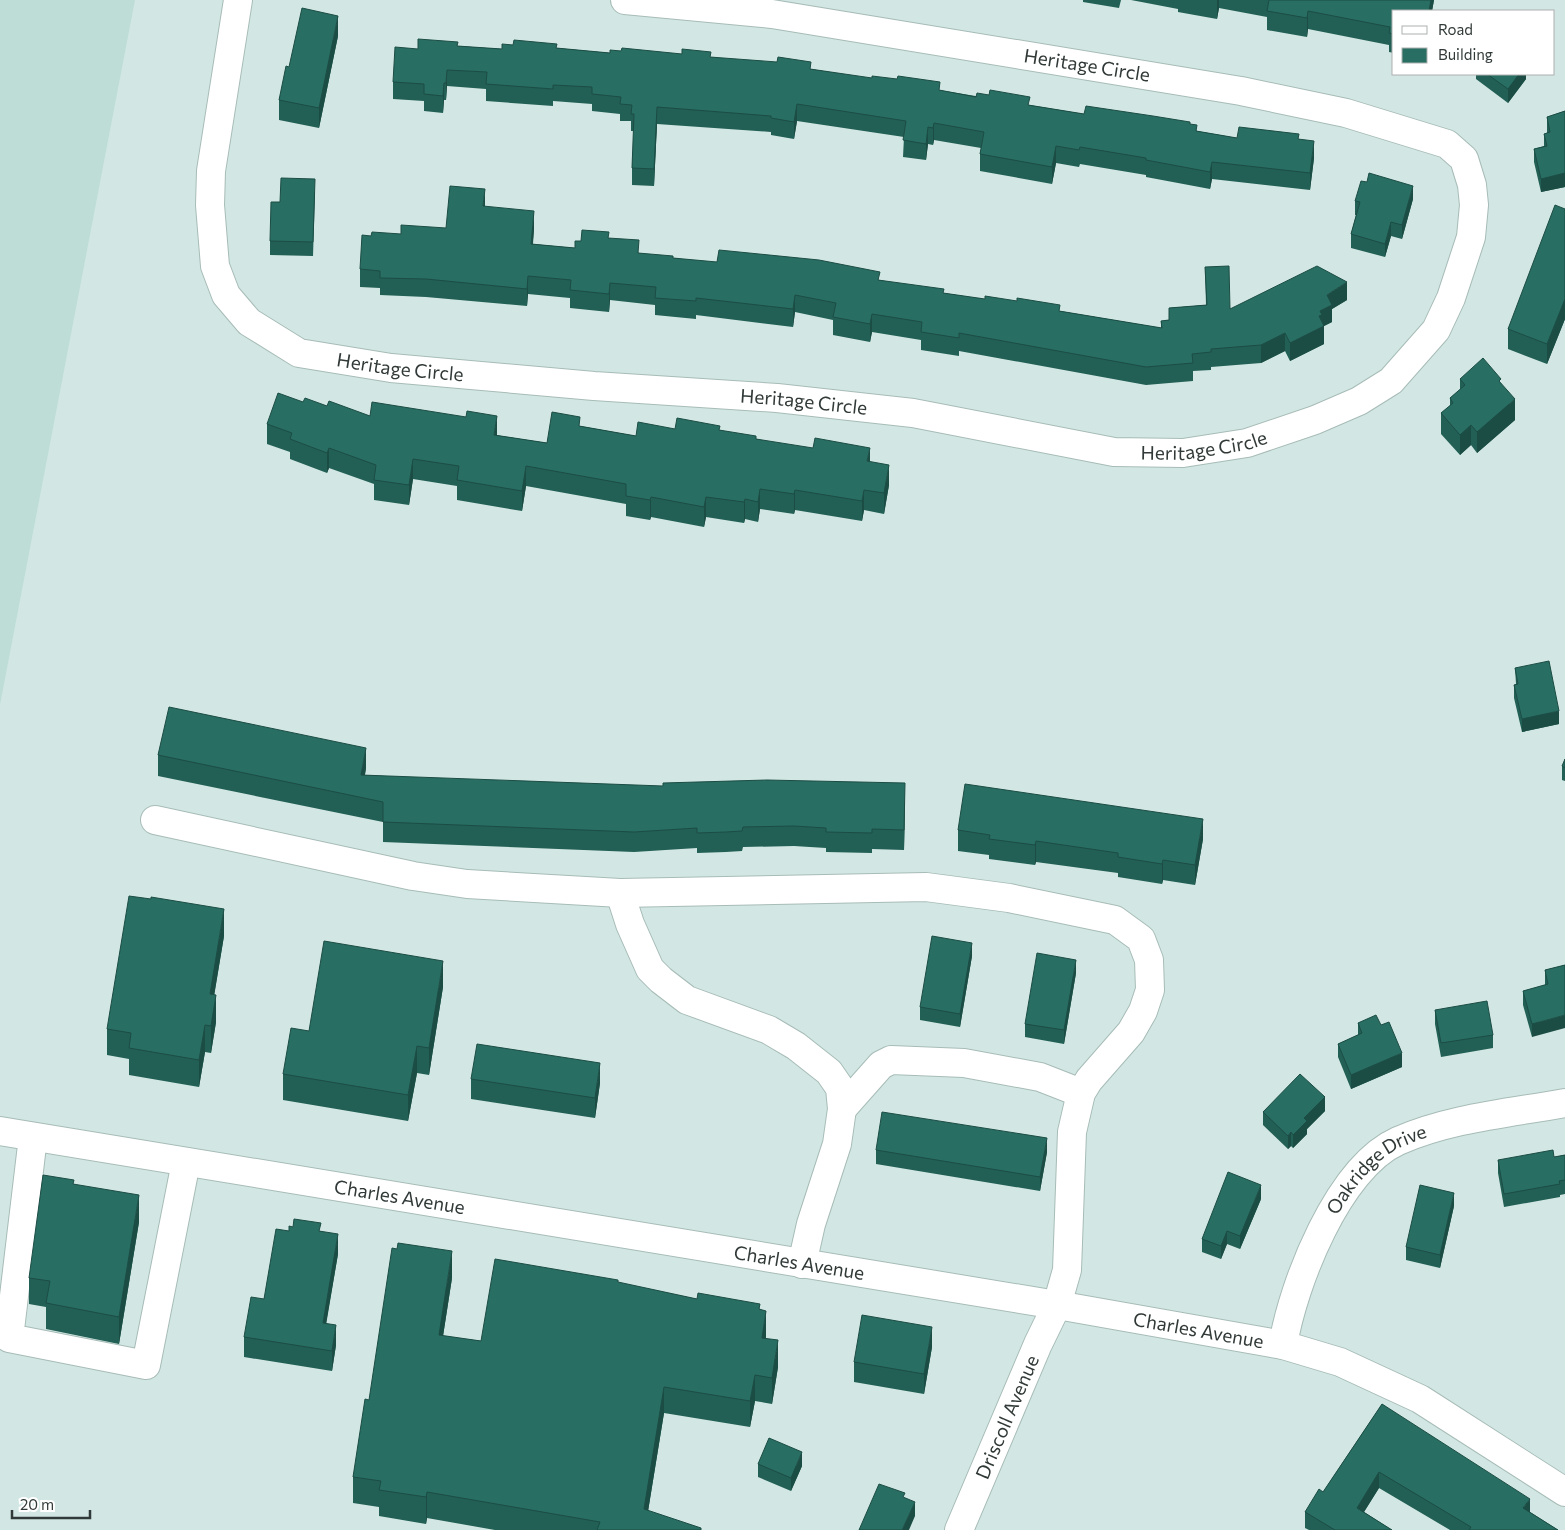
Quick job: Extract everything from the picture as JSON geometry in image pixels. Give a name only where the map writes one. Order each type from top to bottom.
[{"type":"street","name":"Heritage Circle","points":[[238,0],[211,171],[210,205],[215,266],[226,295],[249,322],[299,353],[391,368],[565,384],[777,398],[913,413],[1114,452],[1183,453],[1247,443],[1315,420],[1358,401],[1391,381],[1436,330],[1452,298],[1471,237],[1474,205],[1472,185],[1464,158],[1447,144],[1346,113],[1240,91],[772,14],[625,0]]},
{"type":"street","points":[[155,820],[422,877],[467,884],[620,893],[926,887],[1009,898],[1115,920],[1141,939],[1149,960],[1150,990],[1143,1011],[1131,1032],[1088,1080],[1081,1093],[1040,1077],[964,1063],[891,1060],[881,1065],[842,1109]]},
{"type":"street","points":[[620,893],[630,924],[650,969],[661,980],[687,1000],[769,1030],[796,1046],[829,1072],[840,1088],[842,1109],[837,1144],[811,1224],[802,1264]]},
{"type":"street","name":"Driscoll Avenue","points":[[959,1530],[1038,1344],[1058,1305],[1067,1270],[1072,1132],[1081,1093]]},
{"type":"street","name":"Oakridge Drive","points":[[1283,1344],[1286,1324],[1313,1245],[1360,1169],[1396,1142],[1444,1125],[1565,1104]]},
{"type":"street","name":"Charles Avenue","points":[[0,1131],[1058,1305],[1283,1344],[1340,1362],[1420,1399],[1565,1492]]},
{"type":"street","points":[[33,1137],[9,1338],[146,1365],[186,1162]]},
{"type":"shaded area","points":[[0,0],[135,0],[0,705]]},
{"type":"building","points":[[1269,0],[1431,0],[1429,10],[1392,10],[1392,34],[1389,33],[1390,27],[1308,11],[1307,18],[1267,11]]},
{"type":"building","points":[[302,8],[338,16],[319,108],[279,100],[286,66],[289,67]]},
{"type":"building","points":[[418,39],[458,42],[457,46],[502,49],[502,44],[513,45],[514,40],[557,44],[556,48],[610,53],[610,50],[621,51],[622,48],[682,54],[682,49],[711,52],[710,57],[777,62],[778,57],[811,62],[810,69],[872,78],[872,76],[897,79],[898,76],[940,82],[939,90],[976,97],[977,93],[989,95],[990,90],[1030,97],[1028,105],[1084,114],[1086,106],[1190,122],[1190,124],[1197,125],[1196,131],[1237,138],[1239,127],[1299,134],[1298,139],[1314,141],[1310,173],[1212,162],[1210,172],[1146,160],[1146,158],[1080,147],[1079,150],[1056,146],[1052,167],[980,154],[984,132],[934,123],[933,128],[928,127],[926,144],[903,140],[906,121],[797,104],[794,122],[771,118],[771,116],[657,107],[654,169],[632,168],[634,114],[631,114],[632,105],[620,104],[621,97],[592,94],[592,87],[553,85],[553,89],[486,84],[487,72],[447,70],[443,96],[424,94],[424,84],[393,82],[395,47],[418,49]]},
{"type":"building","points":[[1488,75],[1518,75],[1508,89]]},
{"type":"building","points":[[1565,111],[1565,173],[1541,179],[1534,149],[1547,146],[1544,134],[1550,132],[1547,117]]},
{"type":"building","points":[[1369,173],[1413,186],[1402,225],[1391,222],[1385,244],[1351,234],[1360,202],[1355,201],[1361,181],[1367,182]]},
{"type":"building","points":[[281,178],[315,179],[313,242],[270,241],[271,202],[280,202]]},
{"type":"building","points":[[450,186],[485,189],[483,206],[534,211],[531,244],[575,248],[575,241],[581,241],[582,230],[609,232],[608,238],[639,240],[638,253],[717,262],[719,250],[819,260],[880,272],[878,280],[944,289],[943,293],[985,299],[985,296],[1017,301],[1017,298],[1060,305],[1059,311],[1162,328],[1161,321],[1169,320],[1169,308],[1207,305],[1205,267],[1229,266],[1230,309],[1317,266],[1347,282],[1327,295],[1332,305],[1320,311],[1322,315],[1319,316],[1324,326],[1290,343],[1285,333],[1261,345],[1211,349],[1211,352],[1192,354],[1193,363],[1146,367],[959,333],[959,338],[921,332],[922,322],[872,314],[870,324],[833,317],[836,303],[795,295],[793,309],[696,298],[696,301],[655,298],[656,287],[610,283],[609,294],[570,290],[571,280],[528,276],[527,289],[426,279],[380,278],[380,271],[360,269],[362,235],[371,236],[372,232],[401,234],[401,225],[446,228]]},
{"type":"building","points":[[1555,205],[1565,209],[1565,299],[1547,344],[1508,329]]},
{"type":"building","points":[[1483,358],[1501,379],[1499,381],[1515,399],[1477,432],[1471,425],[1460,435],[1441,413],[1453,403],[1450,398],[1465,385],[1460,379]]},
{"type":"building","points":[[278,393],[303,402],[305,398],[327,406],[329,401],[370,416],[372,402],[466,417],[467,411],[497,416],[494,435],[547,443],[552,412],[580,417],[579,426],[636,436],[638,422],[675,429],[677,418],[720,426],[719,430],[756,436],[756,439],[813,448],[815,438],[870,448],[867,461],[889,465],[884,493],[864,490],[862,501],[795,490],[794,494],[760,489],[758,502],[745,499],[744,502],[706,497],[704,507],[651,497],[650,500],[626,496],[626,484],[526,466],[522,491],[457,480],[459,466],[413,459],[409,485],[374,480],[376,465],[329,448],[327,453],[290,439],[292,433],[267,424]]},
{"type":"building","points":[[1549,661],[1559,711],[1522,719],[1514,685],[1518,684],[1515,668]]},
{"type":"building","points":[[169,707],[366,748],[361,775],[663,786],[663,783],[767,780],[905,783],[904,830],[872,829],[872,833],[826,832],[826,828],[794,826],[743,827],[742,831],[697,833],[697,828],[634,832],[383,822],[383,802],[158,755]]},
{"type":"building","points":[[965,784],[1203,819],[1195,865],[1163,860],[1162,864],[1118,857],[1118,853],[1036,841],[1035,845],[989,839],[990,835],[958,830]]},
{"type":"building","points":[[129,896],[151,899],[151,897],[224,909],[210,994],[216,995],[211,1026],[205,1025],[199,1060],[129,1048],[131,1033],[107,1029]]},
{"type":"building","points":[[932,936],[972,943],[960,1014],[920,1007]]},
{"type":"building","points":[[324,941],[443,961],[429,1048],[417,1046],[408,1095],[283,1074],[291,1028],[309,1031]]},
{"type":"building","points":[[1037,953],[1076,960],[1064,1030],[1025,1024]]},
{"type":"building","points":[[1565,965],[1565,1015],[1532,1024],[1523,991],[1548,984],[1545,970]]},
{"type":"building","points":[[1487,1001],[1493,1035],[1441,1043],[1435,1010]]},
{"type":"building","points":[[1376,1015],[1381,1025],[1389,1022],[1402,1053],[1351,1075],[1338,1044],[1362,1033],[1358,1023]]},
{"type":"building","points":[[477,1044],[600,1063],[595,1098],[471,1079]]},
{"type":"building","points":[[1300,1074],[1325,1097],[1304,1118],[1307,1121],[1293,1135],[1291,1132],[1288,1136],[1263,1112]]},
{"type":"building","points":[[882,1112],[1047,1138],[1040,1177],[876,1150]]},
{"type":"building","points":[[1553,1150],[1554,1157],[1565,1155],[1565,1180],[1559,1181],[1560,1184],[1504,1194],[1498,1160]]},
{"type":"building","points":[[1228,1172],[1261,1185],[1240,1236],[1227,1231],[1221,1246],[1202,1239]]},
{"type":"building","points":[[43,1175],[74,1180],[73,1184],[139,1195],[119,1317],[46,1303],[50,1281],[29,1278]]},
{"type":"building","points":[[1420,1185],[1454,1193],[1440,1255],[1406,1247]]},
{"type":"building","points":[[294,1219],[321,1223],[319,1231],[338,1234],[323,1323],[336,1325],[332,1351],[244,1337],[251,1297],[264,1299],[276,1229],[289,1231],[289,1226],[293,1227]]},
{"type":"building","points":[[398,1243],[452,1251],[439,1335],[481,1341],[495,1259],[618,1280],[618,1282],[697,1299],[698,1293],[760,1304],[759,1309],[766,1311],[762,1338],[778,1340],[772,1378],[755,1375],[750,1401],[664,1387],[644,1509],[701,1528],[701,1530],[597,1530],[600,1522],[427,1492],[426,1497],[379,1490],[381,1481],[353,1477],[365,1399],[369,1400],[392,1248],[397,1249]]},
{"type":"building","points":[[862,1315],[932,1327],[924,1374],[854,1362]]},
{"type":"building","points":[[1382,1404],[1530,1499],[1523,1508],[1558,1530],[1469,1530],[1471,1527],[1379,1472],[1357,1508],[1392,1530],[1335,1530],[1305,1512],[1319,1489],[1323,1492]]},
{"type":"building","points":[[769,1438],[802,1452],[791,1478],[758,1464]]},
{"type":"building","points":[[879,1484],[905,1493],[903,1497],[915,1502],[902,1530],[859,1530]]}]
